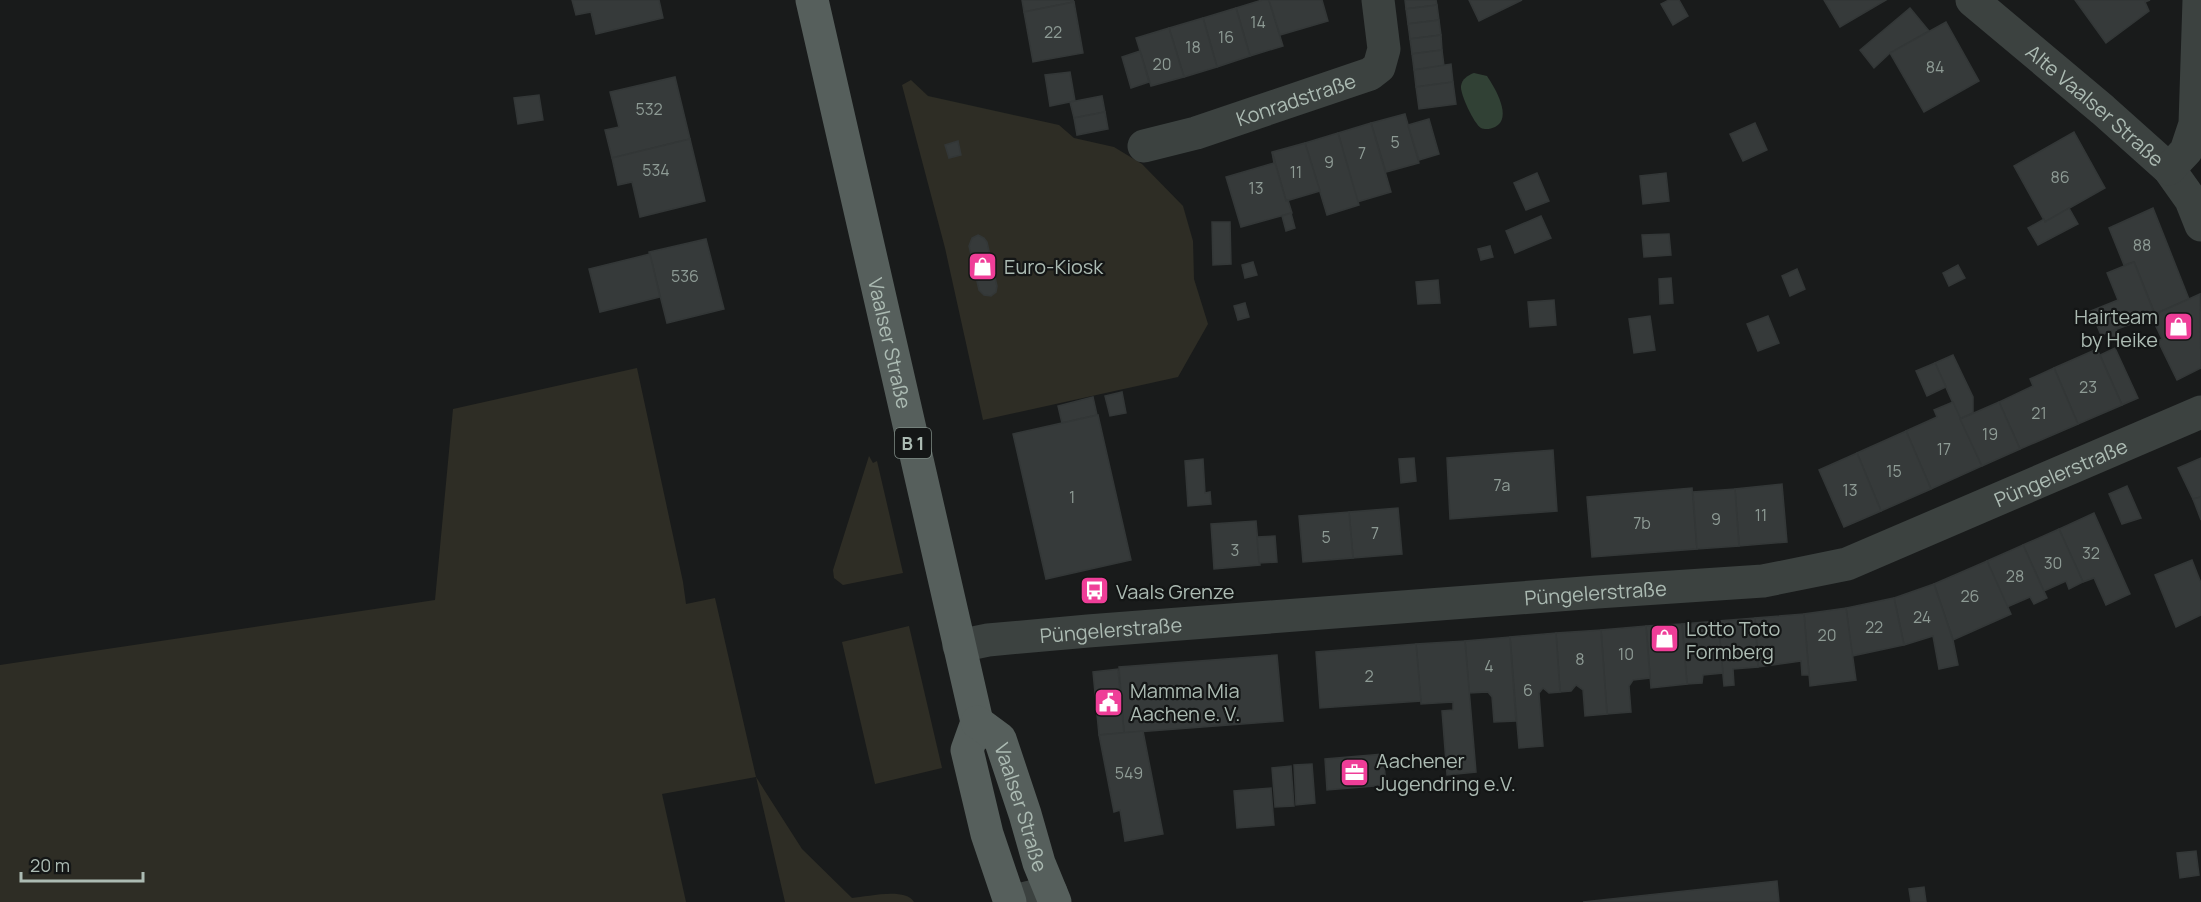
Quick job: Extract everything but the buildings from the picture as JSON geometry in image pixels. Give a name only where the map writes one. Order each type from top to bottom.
[{"type":"main road","name":"Vaalser Straße","points":[[812,0],[976,722],[968,750],[987,834],[1010,902]]},
{"type":"main road","name":"Vaalser Straße","points":[[976,722],[1000,739],[1039,863],[1053,897]]},
{"type":"street","name":"Konradstraße","points":[[1144,146],[1196,133],[1370,74],[1379,67],[1384,50],[1378,0]]},
{"type":"street","name":"Alte Vaalser Straße","points":[[1972,0],[2103,110],[2169,169],[2191,200],[2201,225]]},
{"type":"street","points":[[2169,169],[2186,151],[2195,123],[2199,0]]},
{"type":"street","name":"Püngelerstraße","points":[[959,646],[988,640],[1088,631],[1763,581],[1847,564],[2201,412]]},
{"type":"street","points":[[1010,902],[1053,897]]},
{"type":"shaded area","points":[[1474,73],[1487,76],[1501,103],[1502,117],[1500,123],[1493,128],[1484,129],[1478,125],[1463,95],[1461,86],[1463,81]]},
{"type":"shaded area","points":[[911,80],[928,96],[1059,125],[1074,138],[1114,147],[1142,164],[1183,206],[1193,241],[1194,279],[1208,324],[1178,377],[983,420],[945,248],[902,85]]},
{"type":"shaded area","points":[[637,368],[686,604],[715,598],[756,777],[662,794],[686,902],[0,902],[0,665],[435,600],[453,409]]},
{"type":"shaded area","points":[[869,456],[873,463],[877,461],[903,573],[843,585],[834,578],[833,570]]},
{"type":"shaded area","points":[[909,626],[942,768],[875,784],[842,642]]},
{"type":"shaded area","points":[[756,777],[802,849],[852,898],[894,894],[909,897],[914,902],[785,902]]},
{"type":"place","name":"Euro-Kiosk","points":[[983,266]]},
{"type":"place","name":"Hairteam by Heike","points":[[2179,327]]},
{"type":"place","name":"Vaals Grenze","points":[[1095,591]]},
{"type":"place","name":"Lotto Toto Formberg","points":[[1665,639]]},
{"type":"place","name":"Mamma Mia Aachen e. V.","points":[[1109,702]]},
{"type":"place","name":"Aachener Jugendring e.V.","points":[[1355,772]]}]
